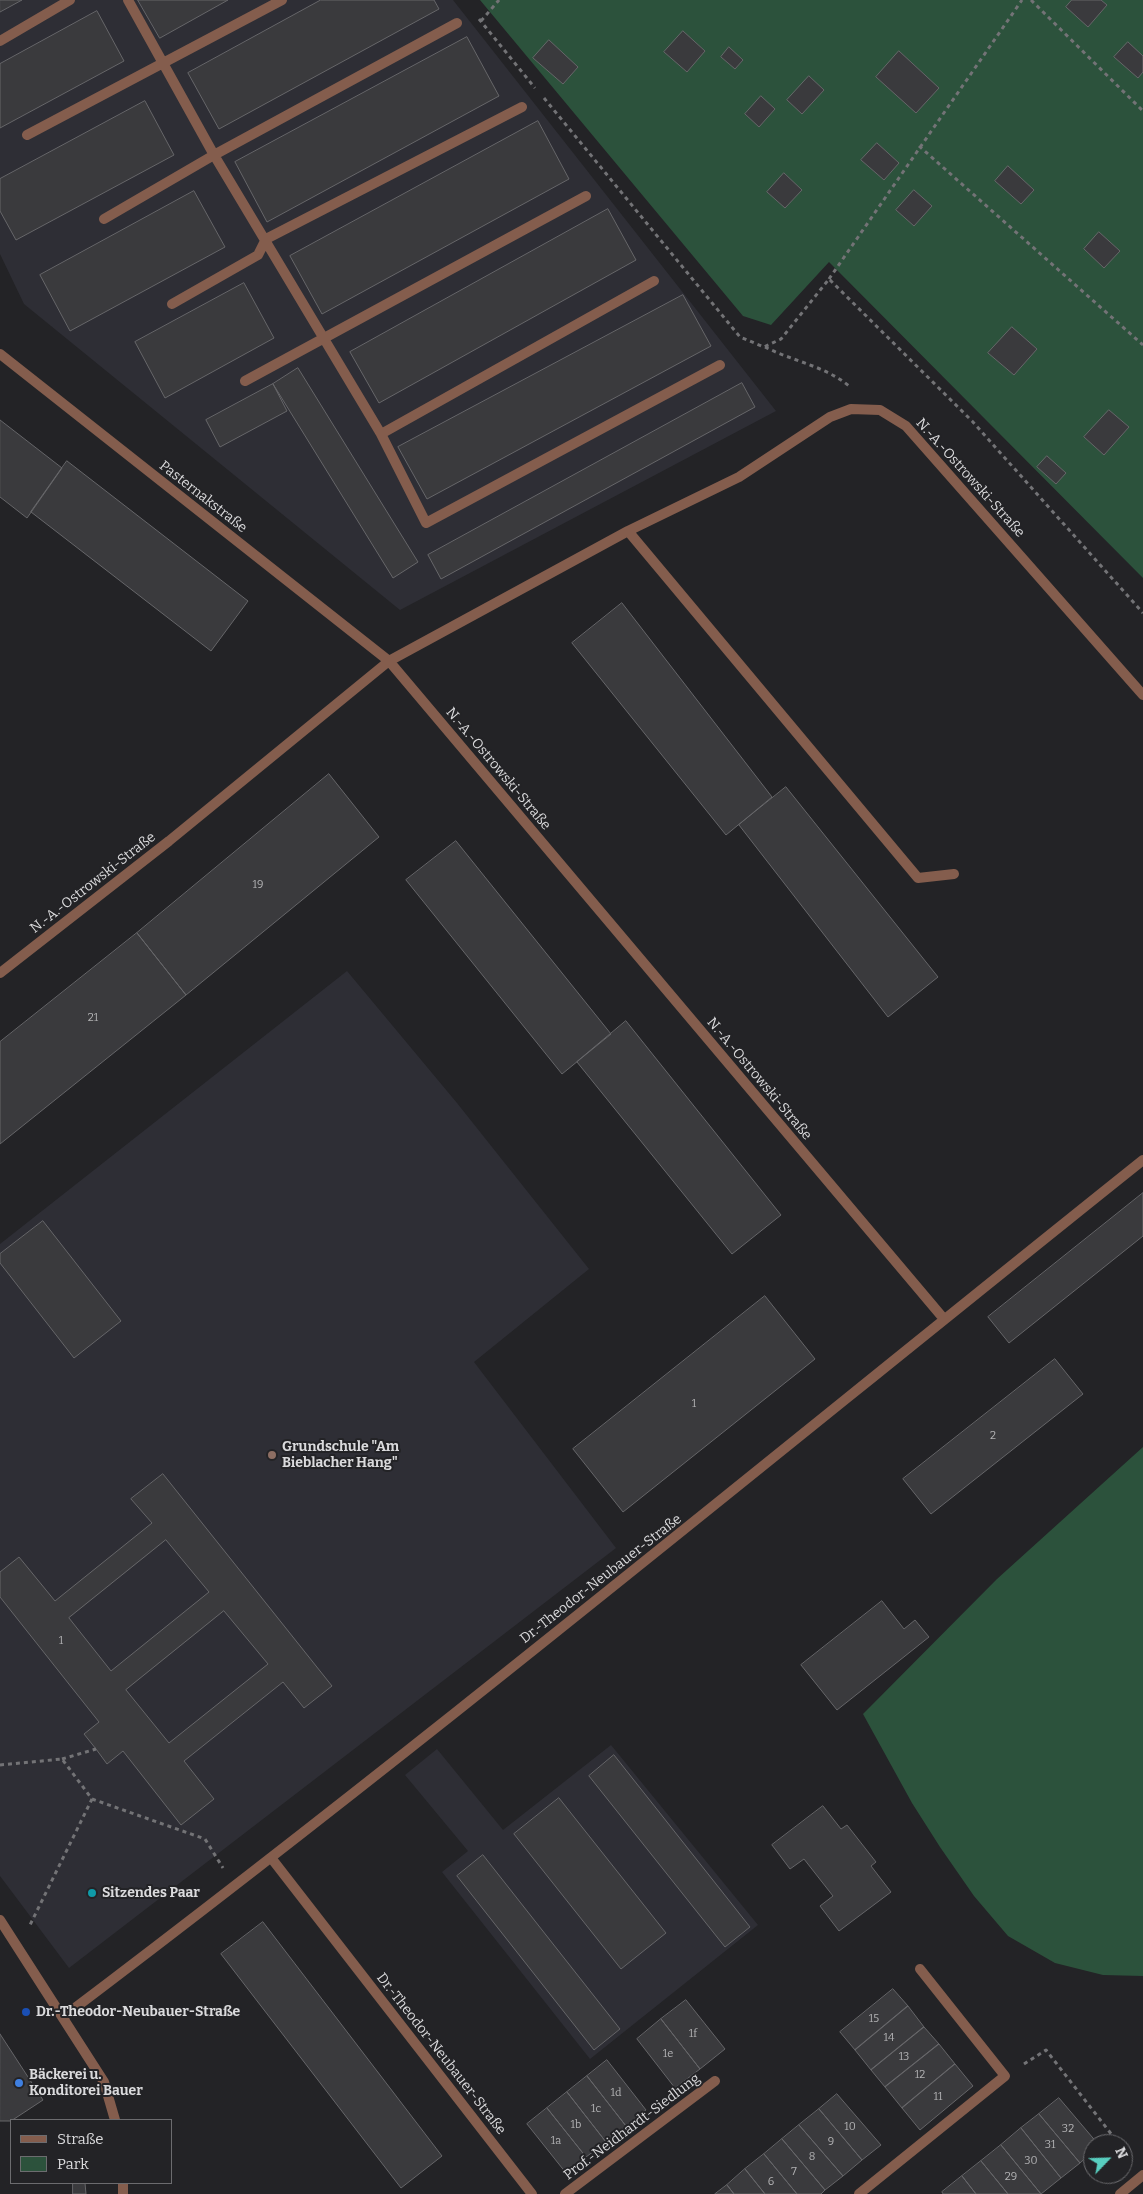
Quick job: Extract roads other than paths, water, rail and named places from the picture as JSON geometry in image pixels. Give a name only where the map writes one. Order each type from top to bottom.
[{"type":"street","points":[[0,41],[70,0]]},
{"type":"street","points":[[128,0],[214,155],[381,434],[426,523],[720,365]]},
{"type":"street","points":[[27,135],[282,0]]},
{"type":"street","points":[[104,219],[214,155],[457,23]]},
{"type":"street","points":[[172,304],[258,255],[266,239],[522,107]]},
{"type":"street","points":[[245,381],[586,196]]},
{"type":"street","points":[[381,434],[654,281]]},
{"type":"street","name":"Pasternakstraße","points":[[0,354],[389,661]]},
{"type":"street","name":"N.-A.-Ostrowski-Straße","points":[[0,973],[169,841],[389,661],[628,531],[739,477],[830,416],[851,409],[880,410],[906,426],[1143,695]]},
{"type":"street","points":[[628,531],[918,878],[954,874]]},
{"type":"street","name":"N.-A.-Ostrowski-Straße","points":[[389,661],[944,1319]]},
{"type":"street","points":[[944,1319],[1143,1160]]},
{"type":"street","name":"Dr.-Theodor-Neubauer-Straße","points":[[63,2018],[272,1859],[414,1744],[648,1560],[944,1319]]},
{"type":"street","name":"Dr.-Theodor-Neubauer-Straße","points":[[272,1859],[532,2194]]},
{"type":"street","points":[[0,1920],[104,2082],[115,2119]]},
{"type":"street","points":[[859,2194],[1005,2076],[920,1969]]},
{"type":"street","name":"Prof.-Neidhardt-Siedlung","points":[[565,2194],[715,2081]]},
{"type":"street","points":[[1120,2194],[1143,2175]]},
{"type":"place","name":"Grundschule \"Am Bieblacher Hang\"","points":[[272,1455]]},
{"type":"place","name":"Sitzendes Paar","points":[[92,1893]]},
{"type":"place","name":"Dr.-Theodor-Neubauer-Straße","points":[[26,2012]]},
{"type":"place","name":"Bäckerei u. Konditorei Bauer","points":[[19,2083]]}]
